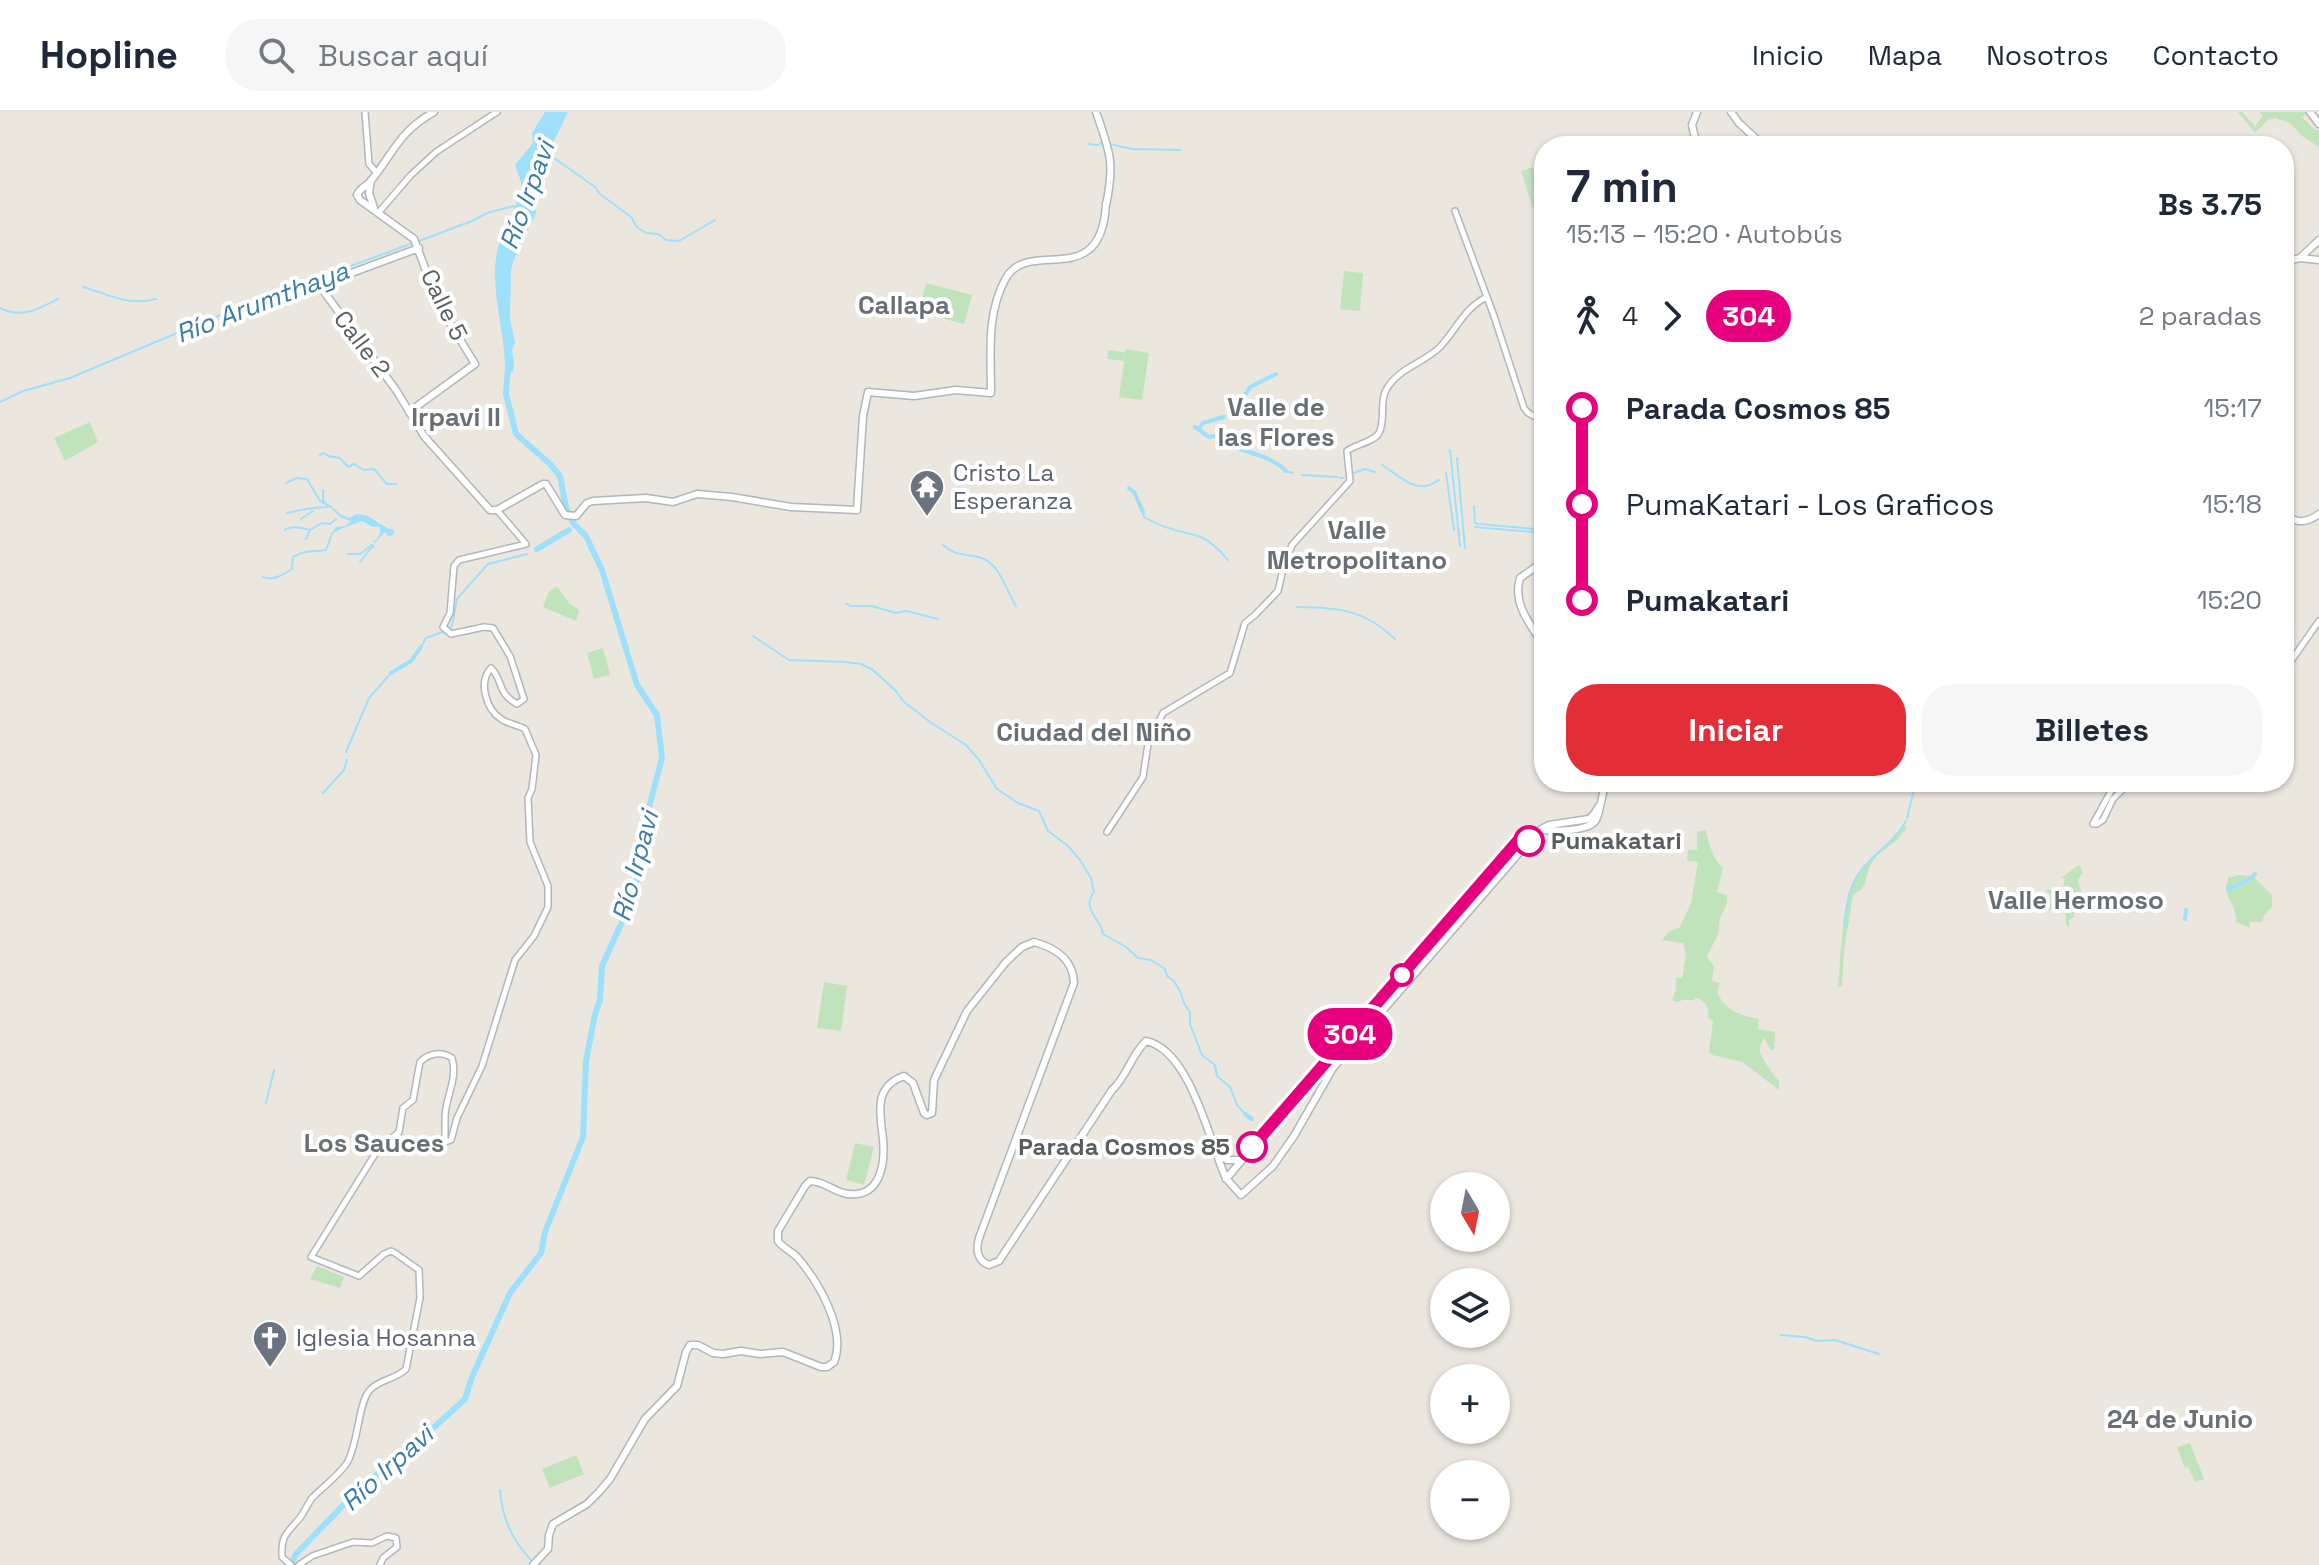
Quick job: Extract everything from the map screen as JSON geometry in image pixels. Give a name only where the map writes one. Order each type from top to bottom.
[{"type":"main road","points":[[417,244],[357,196],[400,139],[434,112]]},
{"type":"main road","points":[[497,510],[543,484],[546,484],[562,513],[576,516],[587,503],[593,501],[646,498],[673,502],[697,494],[791,507],[857,510],[863,416],[868,392],[914,396],[956,390],[991,393],[991,323],[1006,278],[1018,266],[1059,260],[1079,252],[1093,240],[1100,226],[1111,175],[1111,159],[1096,112]]},
{"type":"main road","points":[[1695,136],[1692,125],[1697,112]]},
{"type":"main road","points":[[1731,112],[1753,136]]},
{"type":"main road","points":[[2310,112],[2319,124]]},
{"type":"main road","points":[[371,180],[370,194],[377,211]]},
{"type":"main road","points":[[362,188],[370,194]]},
{"type":"main road","points":[[363,201],[370,194]]},
{"type":"main road","points":[[2300,258],[2319,240]]},
{"type":"main road","name":"Calle 2","points":[[417,244],[319,285],[390,381],[424,436],[488,508],[497,510]]},
{"type":"main road","name":"Calle 5","points":[[409,412],[475,364],[439,305],[417,244]]},
{"type":"main road","points":[[2294,260],[2319,260]]},
{"type":"main road","points":[[2294,520],[2302,522],[2319,514]]},
{"type":"main road","points":[[1534,568],[1520,578],[1518,592],[1520,607],[1534,630]]},
{"type":"main road","points":[[1226,1179],[1517,842],[1540,830],[1586,828],[1596,821],[1602,792]]},
{"type":"main road","points":[[535,1563],[548,1549],[553,1524],[587,1504],[599,1492],[645,1419],[677,1386],[690,1345],[723,1354],[777,1351],[821,1367],[834,1362],[838,1340],[829,1308],[799,1260],[778,1241],[778,1231],[810,1181],[817,1181],[845,1194],[861,1193],[872,1188],[878,1180],[883,1149],[879,1115],[881,1097],[892,1082],[904,1076],[913,1083],[924,1113],[932,1113],[934,1080],[967,1011],[1006,962],[1028,943],[1040,943],[1063,956],[1071,967],[1074,983],[979,1238],[978,1253],[989,1265],[999,1261],[1146,1041],[1164,1049],[1174,1060],[1200,1105],[1226,1179],[1241,1195],[1273,1166],[1333,1068],[1521,851],[1531,834]]},
{"type":"main road","points":[[1218,1154],[1227,1160],[1241,1160]]},
{"type":"street","points":[[365,112],[369,164],[376,172]]},
{"type":"street","points":[[377,211],[436,152],[497,112]]},
{"type":"street","points":[[1455,211],[1524,408],[1534,416]]},
{"type":"street","points":[[1107,832],[1143,777],[1148,744],[1163,713],[1230,673],[1245,623],[1278,591],[1292,545],[1348,484],[1347,451],[1378,434],[1384,396],[1393,380],[1439,348],[1465,314],[1487,297]]},
{"type":"street","points":[[289,1564],[282,1557],[286,1532],[309,1502],[330,1485],[349,1459],[365,1397],[377,1384],[401,1375],[406,1369],[420,1298],[419,1270],[391,1251],[359,1276],[311,1257],[377,1151],[399,1132],[403,1108],[413,1100],[420,1062],[425,1057],[442,1053],[452,1058],[454,1065],[452,1090],[445,1113],[445,1142],[451,1140],[457,1118],[482,1066],[515,960],[534,936],[548,907],[548,886],[530,842],[528,798],[536,755],[525,729],[500,719],[486,698],[486,677],[491,668],[507,697],[517,704],[524,699],[510,656],[493,628],[451,634],[445,630],[454,566],[459,560],[526,544],[497,510]]},
{"type":"street","points":[[2294,657],[2319,621]]},
{"type":"street","points":[[2111,792],[2093,824],[2103,820],[2120,792]]},
{"type":"street","points":[[299,1565],[312,1556],[353,1542],[372,1543],[387,1536],[396,1538],[397,1547],[383,1558],[380,1565]]},
{"type":"green space","points":[[2238,112],[2242,112],[2257,128],[2263,116],[2259,112],[2308,112],[2302,117],[2315,130],[2319,130],[2319,147],[2290,123],[2275,118],[2268,120],[2255,133]]},
{"type":"green space","points":[[1534,167],[1534,212],[1521,171]]},
{"type":"green space","points":[[1344,271],[1363,273],[1360,311],[1340,309]]},
{"type":"green space","points":[[926,283],[972,295],[964,324],[918,312]]},
{"type":"green space","points":[[1126,349],[1149,353],[1142,400],[1119,397],[1124,361],[1107,359],[1108,350],[1124,352],[1124,355]]},
{"type":"green space","points":[[90,422],[98,442],[65,461],[54,438]]},
{"type":"green space","points":[[557,586],[569,603],[579,610],[576,621],[543,607],[548,593]]},
{"type":"green space","points":[[603,648],[610,675],[594,679],[587,653]]},
{"type":"green space","points":[[1905,825],[1906,829],[1899,838],[1874,859],[1864,887],[1853,895],[1842,986],[1838,987],[1842,933],[1850,892],[1865,866]]},
{"type":"green space","points":[[1706,830],[1714,855],[1723,868],[1717,892],[1727,895],[1718,935],[1707,956],[1714,967],[1712,981],[1720,983],[1717,992],[1729,1007],[1759,1019],[1758,1029],[1775,1032],[1774,1050],[1764,1038],[1760,1050],[1779,1081],[1779,1090],[1742,1062],[1709,1052],[1713,1021],[1708,1018],[1708,1008],[1703,1001],[1696,998],[1677,1002],[1672,1000],[1676,978],[1682,978],[1686,954],[1683,943],[1662,940],[1668,932],[1680,927],[1691,903],[1698,862],[1687,861],[1688,850],[1697,850],[1697,832]]},
{"type":"green space","points":[[1524,840],[1336,1059],[1319,1086],[1315,1082],[1334,1058]]},
{"type":"green space","points":[[2079,865],[2083,873],[2078,879],[2079,886],[2086,901],[2083,909],[2074,912],[2069,927],[2064,913],[2049,910],[2038,898],[2052,897],[2045,890],[2069,888],[2068,885],[2063,886],[2065,878],[2061,878]]},
{"type":"green space","points":[[2229,876],[2253,876],[2272,895],[2272,907],[2262,922],[2250,922],[2250,928],[2236,922],[2227,893]]},
{"type":"green space","points":[[824,982],[847,986],[841,1031],[817,1028]]},
{"type":"green space","points":[[855,1143],[874,1147],[864,1185],[846,1180]]},
{"type":"green space","points":[[317,1266],[344,1277],[340,1288],[310,1279]]},
{"type":"green space","points":[[2190,1443],[2204,1479],[2195,1482],[2188,1467],[2185,1468],[2177,1447]]},
{"type":"green space","points":[[576,1455],[584,1474],[550,1488],[542,1469]]},
{"type":"water","name":"Río Irpavi","points":[[545,112],[568,112],[552,145],[538,191],[536,213],[513,261],[510,319],[515,342],[512,350],[514,362],[513,372],[505,372],[495,263],[500,241],[521,189],[515,165],[533,143],[532,133]]},
{"type":"water","points":[[356,514],[368,516],[394,530],[394,534],[389,537],[385,532],[370,550],[380,534],[380,527],[362,521],[331,535],[336,527],[345,526],[351,521],[334,519],[341,518],[341,515],[350,518]]},
{"type":"waterway","points":[[1089,144],[1102,143]]},
{"type":"waterway","points":[[1110,144],[1132,149],[1180,150]]},
{"type":"waterway","points":[[550,155],[595,187],[646,233],[679,241],[715,220]]},
{"type":"waterway","name":"Río Arumthaya","points":[[419,241],[487,213],[514,206]]},
{"type":"waterway","name":"Río Arumthaya","points":[[0,402],[23,391],[70,378],[239,307],[413,243]]},
{"type":"waterway","points":[[83,287],[127,300],[156,299]]},
{"type":"waterway","points":[[0,308],[23,313],[58,299]]},
{"type":"waterway","name":"Río Irpavi","points":[[291,1565],[296,1554],[360,1488],[465,1399],[510,1293],[541,1253],[545,1232],[583,1137],[586,1061],[600,1000],[602,966],[631,902],[643,858],[647,815],[662,758],[657,715],[637,685],[602,570],[586,536],[573,523],[566,508],[560,476],[516,434],[506,394],[508,367]]},
{"type":"waterway","points":[[1239,405],[1250,387],[1276,374]]},
{"type":"waterway","points":[[1199,429],[1203,423],[1224,417]]},
{"type":"waterway","points":[[1195,427],[1209,437],[1214,436]]},
{"type":"waterway","points":[[1219,439],[1271,460],[1286,471]]},
{"type":"waterway","points":[[1450,450],[1460,546]]},
{"type":"waterway","points":[[320,455],[324,453],[340,458],[348,467],[354,464],[364,470],[374,469],[387,484],[397,484]]},
{"type":"waterway","points":[[1457,458],[1465,548]]},
{"type":"waterway","points":[[1382,465],[1414,485],[1426,486],[1439,480]]},
{"type":"waterway","points":[[1354,473],[1365,469],[1375,472]]},
{"type":"waterway","points":[[1286,471],[1293,473]]},
{"type":"waterway","points":[[1446,473],[1454,530]]},
{"type":"waterway","points":[[1302,475],[1337,477]]},
{"type":"waterway","points":[[286,483],[297,478],[307,479],[320,501],[342,517]]},
{"type":"waterway","points":[[1129,488],[1143,512]]},
{"type":"waterway","points":[[323,490],[326,504]]},
{"type":"waterway","points":[[1474,506],[1475,523],[1478,524]]},
{"type":"waterway","points":[[287,513],[327,507]]},
{"type":"waterway","points":[[301,519],[313,511]]},
{"type":"waterway","points":[[1143,512],[1144,517],[1158,524],[1206,540],[1228,560]]},
{"type":"waterway","points":[[285,530],[294,527],[310,530],[336,519]]},
{"type":"waterway","points":[[1480,524],[1534,529]]},
{"type":"waterway","points":[[1475,527],[1534,532]]},
{"type":"waterway","points":[[306,539],[310,530]]},
{"type":"waterway","points":[[537,549],[569,530]]},
{"type":"waterway","points":[[263,577],[274,578],[289,571],[293,557],[298,554],[326,550],[332,534]]},
{"type":"waterway","points":[[348,554],[360,554],[372,545]]},
{"type":"waterway","points":[[943,545],[990,563],[1016,606]]},
{"type":"waterway","points":[[360,562],[371,548]]},
{"type":"waterway","points":[[421,647],[426,638],[452,626],[457,599],[488,564],[527,554]]},
{"type":"waterway","points":[[846,604],[872,606],[896,613],[906,611],[938,619]]},
{"type":"waterway","points":[[1297,607],[1350,612],[1373,621],[1395,639]]},
{"type":"waterway","points":[[753,636],[789,660],[845,662],[861,664],[873,670],[903,701],[966,745],[997,789],[1018,803],[1039,811],[1048,831],[1068,846],[1091,878],[1094,892],[1090,907],[1103,934],[1138,958],[1151,960],[1165,969],[1190,1012],[1190,1024],[1202,1055],[1215,1065],[1217,1076],[1230,1087],[1237,1105],[1245,1114]]},
{"type":"waterway","points":[[391,673],[411,661],[421,647]]},
{"type":"waterway","points":[[346,752],[369,698],[391,673]]},
{"type":"waterway","points":[[323,793],[344,770],[347,760]]},
{"type":"waterway","points":[[1907,818],[1914,792]]},
{"type":"waterway","points":[[1844,926],[1853,883],[1906,821]]},
{"type":"waterway","points":[[2228,889],[2255,874]]},
{"type":"waterway","points":[[2185,919],[2186,910]]},
{"type":"waterway","points":[[266,1103],[274,1070]]},
{"type":"waterway","points":[[1245,1114],[1252,1119]]},
{"type":"waterway","points":[[1781,1335],[1817,1341],[1835,1340],[1879,1354]]},
{"type":"waterway","points":[[500,1490],[509,1528],[532,1561]]},
{"type":"bus line","name":"304","points":[[1252,1147],[1517,842],[1531,834],[1529,841]]},
{"type":"place","name":"Cristo La Esperanza","points":[[927,518]]},
{"type":"place","name":"Pumakatari","points":[[1529,841]]},
{"type":"place","name":"Parada Cosmos 85","points":[[1252,1147]]},
{"type":"place","name":"Iglesia Hosanna","points":[[270,1369]]},
{"type":"district","name":"Callapa","points":[[904,305]]},
{"type":"district","name":"Irpavi II","points":[[456,417]]},
{"type":"district","name":"Valle de las Flores","points":[[1276,422]]},
{"type":"district","name":"Valle Metropolitano","points":[[1357,545]]},
{"type":"district","name":"Ciudad del Niño","points":[[1094,732]]},
{"type":"district","name":"Valle Hermoso","points":[[2076,900]]},
{"type":"district","name":"Los Sauces","points":[[374,1143]]},
{"type":"district","name":"24 de Junio","points":[[2180,1419]]}]
